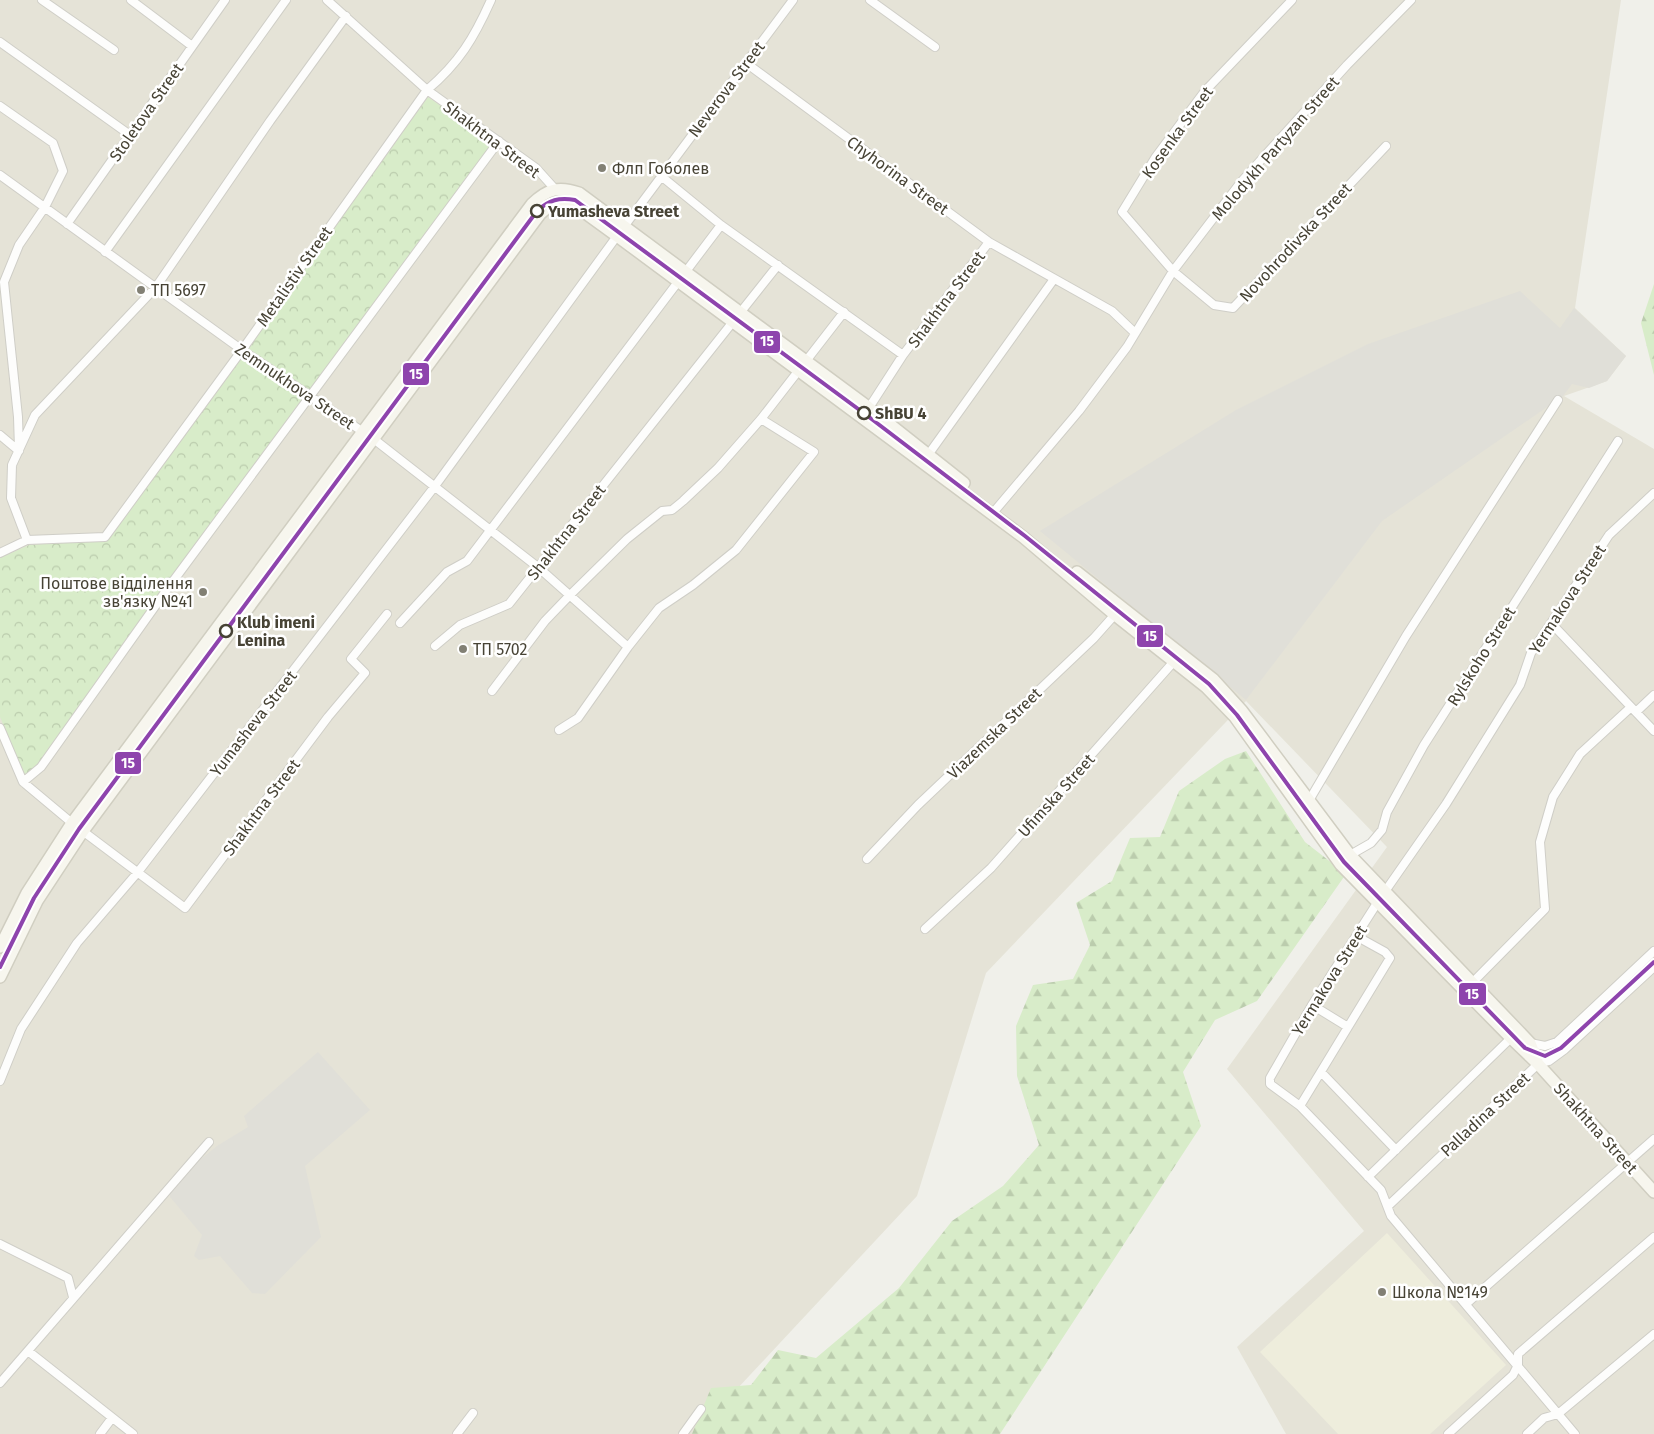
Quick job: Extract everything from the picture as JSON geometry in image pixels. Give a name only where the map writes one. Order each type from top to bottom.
[{"type":"main road","name":"Shakhtna Street","points":[[554,188],[567,189],[579,193],[677,282],[736,318],[928,455],[994,511]]},
{"type":"main road","points":[[0,948],[27,893],[72,823],[532,204],[542,194],[554,188]]},
{"type":"main road","name":"Shakhtna Street","points":[[375,440],[540,214],[549,206],[559,202],[573,204],[685,271],[736,318]]},
{"type":"main road","name":"Shakhtna Street","points":[[866,412],[994,511],[1177,658],[1235,717],[1341,865],[1538,1064],[1654,1192]]},
{"type":"main road","points":[[0,977],[37,901],[83,831],[375,440]]},
{"type":"main road","name":"Shakhtna Street","points":[[1177,658],[1213,680],[1242,711],[1350,855],[1530,1043],[1538,1064]]},
{"type":"street","points":[[42,0],[114,50]]},
{"type":"street","points":[[131,0],[192,46]]},
{"type":"street","name":"Stoletova Street","points":[[67,224],[225,0]]},
{"type":"street","points":[[105,252],[286,0]]},
{"type":"street","name":"Shakhtna Street","points":[[327,0],[337,3],[346,16],[426,90],[536,168],[554,188]]},
{"type":"street","name":"Metalistiv Street","points":[[0,553],[27,540],[105,537],[242,350],[426,90],[449,71],[478,31],[491,0]]},
{"type":"street","name":"Neverova Street","points":[[620,231],[793,0]]},
{"type":"street","points":[[870,0],[935,47]]},
{"type":"street","name":"Kosenka Street","points":[[1173,271],[1122,212],[1155,158],[1205,91],[1292,0]]},
{"type":"street","name":"Molodykh Partyzan Street","points":[[1134,332],[1173,271],[1241,182],[1347,65],[1411,0]]},
{"type":"street","points":[[27,540],[11,498],[12,464],[35,415],[156,287],[270,121],[346,16]]},
{"type":"street","points":[[0,42],[130,135]]},
{"type":"street","name":"Chyhorina Street","points":[[746,63],[989,242],[1112,311],[1134,332]]},
{"type":"street","points":[[0,106],[53,144],[63,171],[45,207],[19,244],[2,284],[18,417],[19,451]]},
{"type":"street","points":[[23,782],[41,767],[165,592],[499,141]]},
{"type":"street","name":"Novohrodivska Street","points":[[1173,271],[1214,305],[1233,308],[1386,146]]},
{"type":"street","name":"Zemnukhova Street","points":[[0,175],[242,350],[310,398],[375,440],[539,568],[628,647]]},
{"type":"street","name":"Shakhtna Street","points":[[661,176],[721,225],[904,355]]},
{"type":"street","points":[[400,623],[447,572],[466,561],[721,225]]},
{"type":"street","name":"Yumasheva Street","points":[[0,1081],[20,1029],[72,951],[138,872],[435,486],[620,231]]},
{"type":"street","name":"Shakhtna Street","points":[[866,412],[904,355],[989,242]]},
{"type":"street","name":"Shakhtna Street","points":[[435,646],[460,625],[509,604],[778,265]]},
{"type":"street","points":[[928,455],[1054,278]]},
{"type":"street","points":[[492,691],[545,622],[570,595],[627,539],[662,511],[672,510],[718,468],[761,419],[844,312]]},
{"type":"street","points":[[994,511],[1079,411],[1127,346],[1134,332]]},
{"type":"street","points":[[1302,812],[1406,636],[1558,400]]},
{"type":"street","points":[[559,730],[578,718],[628,647],[659,608],[693,585],[736,550],[814,452],[761,419]]},
{"type":"street","points":[[0,435],[19,451]]},
{"type":"street","name":"Rylskoho Street","points":[[1341,865],[1350,855],[1372,843],[1382,830],[1387,812],[1424,745],[1618,441]]},
{"type":"street","name":"Yermakova Street","points":[[1575,1434],[1391,1216],[1381,1190],[1300,1106],[1274,1089],[1270,1084],[1270,1078],[1312,1005],[1384,892],[1446,804],[1520,685],[1531,653],[1609,535],[1654,493]]},
{"type":"street","name":"Viazemska Street","points":[[867,859],[918,805],[1094,638],[1118,611]]},
{"type":"street","name":"Shakhtna Street","points":[[138,872],[185,908],[328,717],[365,672],[352,659],[386,614]]},
{"type":"street","points":[[1551,623],[1654,731]]},
{"type":"street","name":"Ufimska Street","points":[[925,929],[991,868],[1177,658]]},
{"type":"street","points":[[1472,983],[1545,909],[1540,842],[1553,797],[1580,754],[1654,695]]},
{"type":"street","points":[[0,728],[23,782],[72,823],[138,872]]},
{"type":"street","points":[[1300,1106],[1390,958],[1386,952],[1356,936]]},
{"type":"street","points":[[1530,1043],[1545,1046],[1557,1042],[1654,951]]},
{"type":"street","name":"Palladina Street","points":[[1388,1206],[1538,1064],[1549,1061],[1564,1050],[1654,968]]},
{"type":"street","points":[[1312,1005],[1348,1026]]},
{"type":"street","points":[[1368,1177],[1511,1038]]},
{"type":"street","points":[[1538,1064],[1545,1046]]},
{"type":"street","points":[[1320,1072],[1396,1150]]},
{"type":"street","points":[[1466,1304],[1654,1139]]},
{"type":"street","points":[[0,1383],[209,1142]]},
{"type":"street","points":[[1448,1434],[1513,1375],[1518,1365],[1518,1354],[1654,1237]]},
{"type":"street","points":[[0,1244],[68,1278],[73,1297]]},
{"type":"street","points":[[1527,1434],[1544,1418],[1558,1414],[1654,1334]]},
{"type":"street","points":[[28,1351],[133,1434]]},
{"type":"street","points":[[683,1434],[701,1409]]},
{"type":"street","points":[[456,1434],[473,1413]]},
{"type":"street","points":[[100,1434],[112,1418]]},
{"type":"shaded area","points":[[0,0],[1621,0],[1575,308],[1626,356],[1607,381],[1564,396],[1654,449],[1654,1434],[1286,1434],[1237,1347],[1364,1231],[1227,1069],[1387,847],[1246,701],[986,973],[917,1196],[695,1434],[0,1434]]},
{"type":"shaded area","points":[[1520,291],[1560,328],[1574,308],[1626,356],[1607,381],[1589,388],[1572,384],[1563,396],[1382,521],[1246,700],[1040,531],[1236,410],[1368,344]]},
{"type":"shaded area","points":[[318,1052],[370,1110],[305,1166],[321,1237],[265,1294],[252,1293],[220,1256],[199,1260],[194,1256],[202,1235],[170,1197],[170,1184],[217,1146],[248,1127],[244,1116]]},
{"type":"shaded area","name":"Школа №149","points":[[1387,1233],[1506,1365],[1430,1434],[1338,1434],[1260,1352]]},
{"type":"green space","points":[[428,97],[494,143],[165,586],[39,764],[25,776],[0,717],[0,558],[29,545],[108,540]]},
{"type":"green space","points":[[1654,284],[1654,375],[1641,323]]},
{"type":"green space","points":[[1246,751],[1305,842],[1346,874],[1257,1001],[1215,1020],[1183,1072],[1201,1126],[1000,1434],[692,1434],[711,1388],[751,1385],[778,1350],[816,1358],[899,1288],[952,1221],[1003,1186],[1039,1145],[1017,1076],[1016,1026],[1033,985],[1073,979],[1090,945],[1076,903],[1112,881],[1130,838],[1160,837],[1179,791],[1225,759]]},
{"type":"transit line","name":"15","points":[[0,967],[34,898],[79,829],[537,211],[554,200],[564,199],[575,200],[865,414],[1025,536],[1209,684],[1237,715],[1344,862],[1525,1048],[1545,1056],[1561,1048],[1654,962]]},
{"type":"place","name":"Флп Гоболев","points":[[602,168]]},
{"type":"place","name":"Yumasheva Street","points":[[537,211]]},
{"type":"place","name":"ТП 5697","points":[[141,290]]},
{"type":"place","name":"ShBU 4","points":[[864,413]]},
{"type":"place","name":"Поштове відділення зв'язку №41","points":[[203,592]]},
{"type":"place","name":"Klub imeni Lenina","points":[[226,631]]},
{"type":"place","name":"ТП 5702","points":[[463,649]]},
{"type":"place","name":"Школа №149","points":[[1382,1292]]}]
